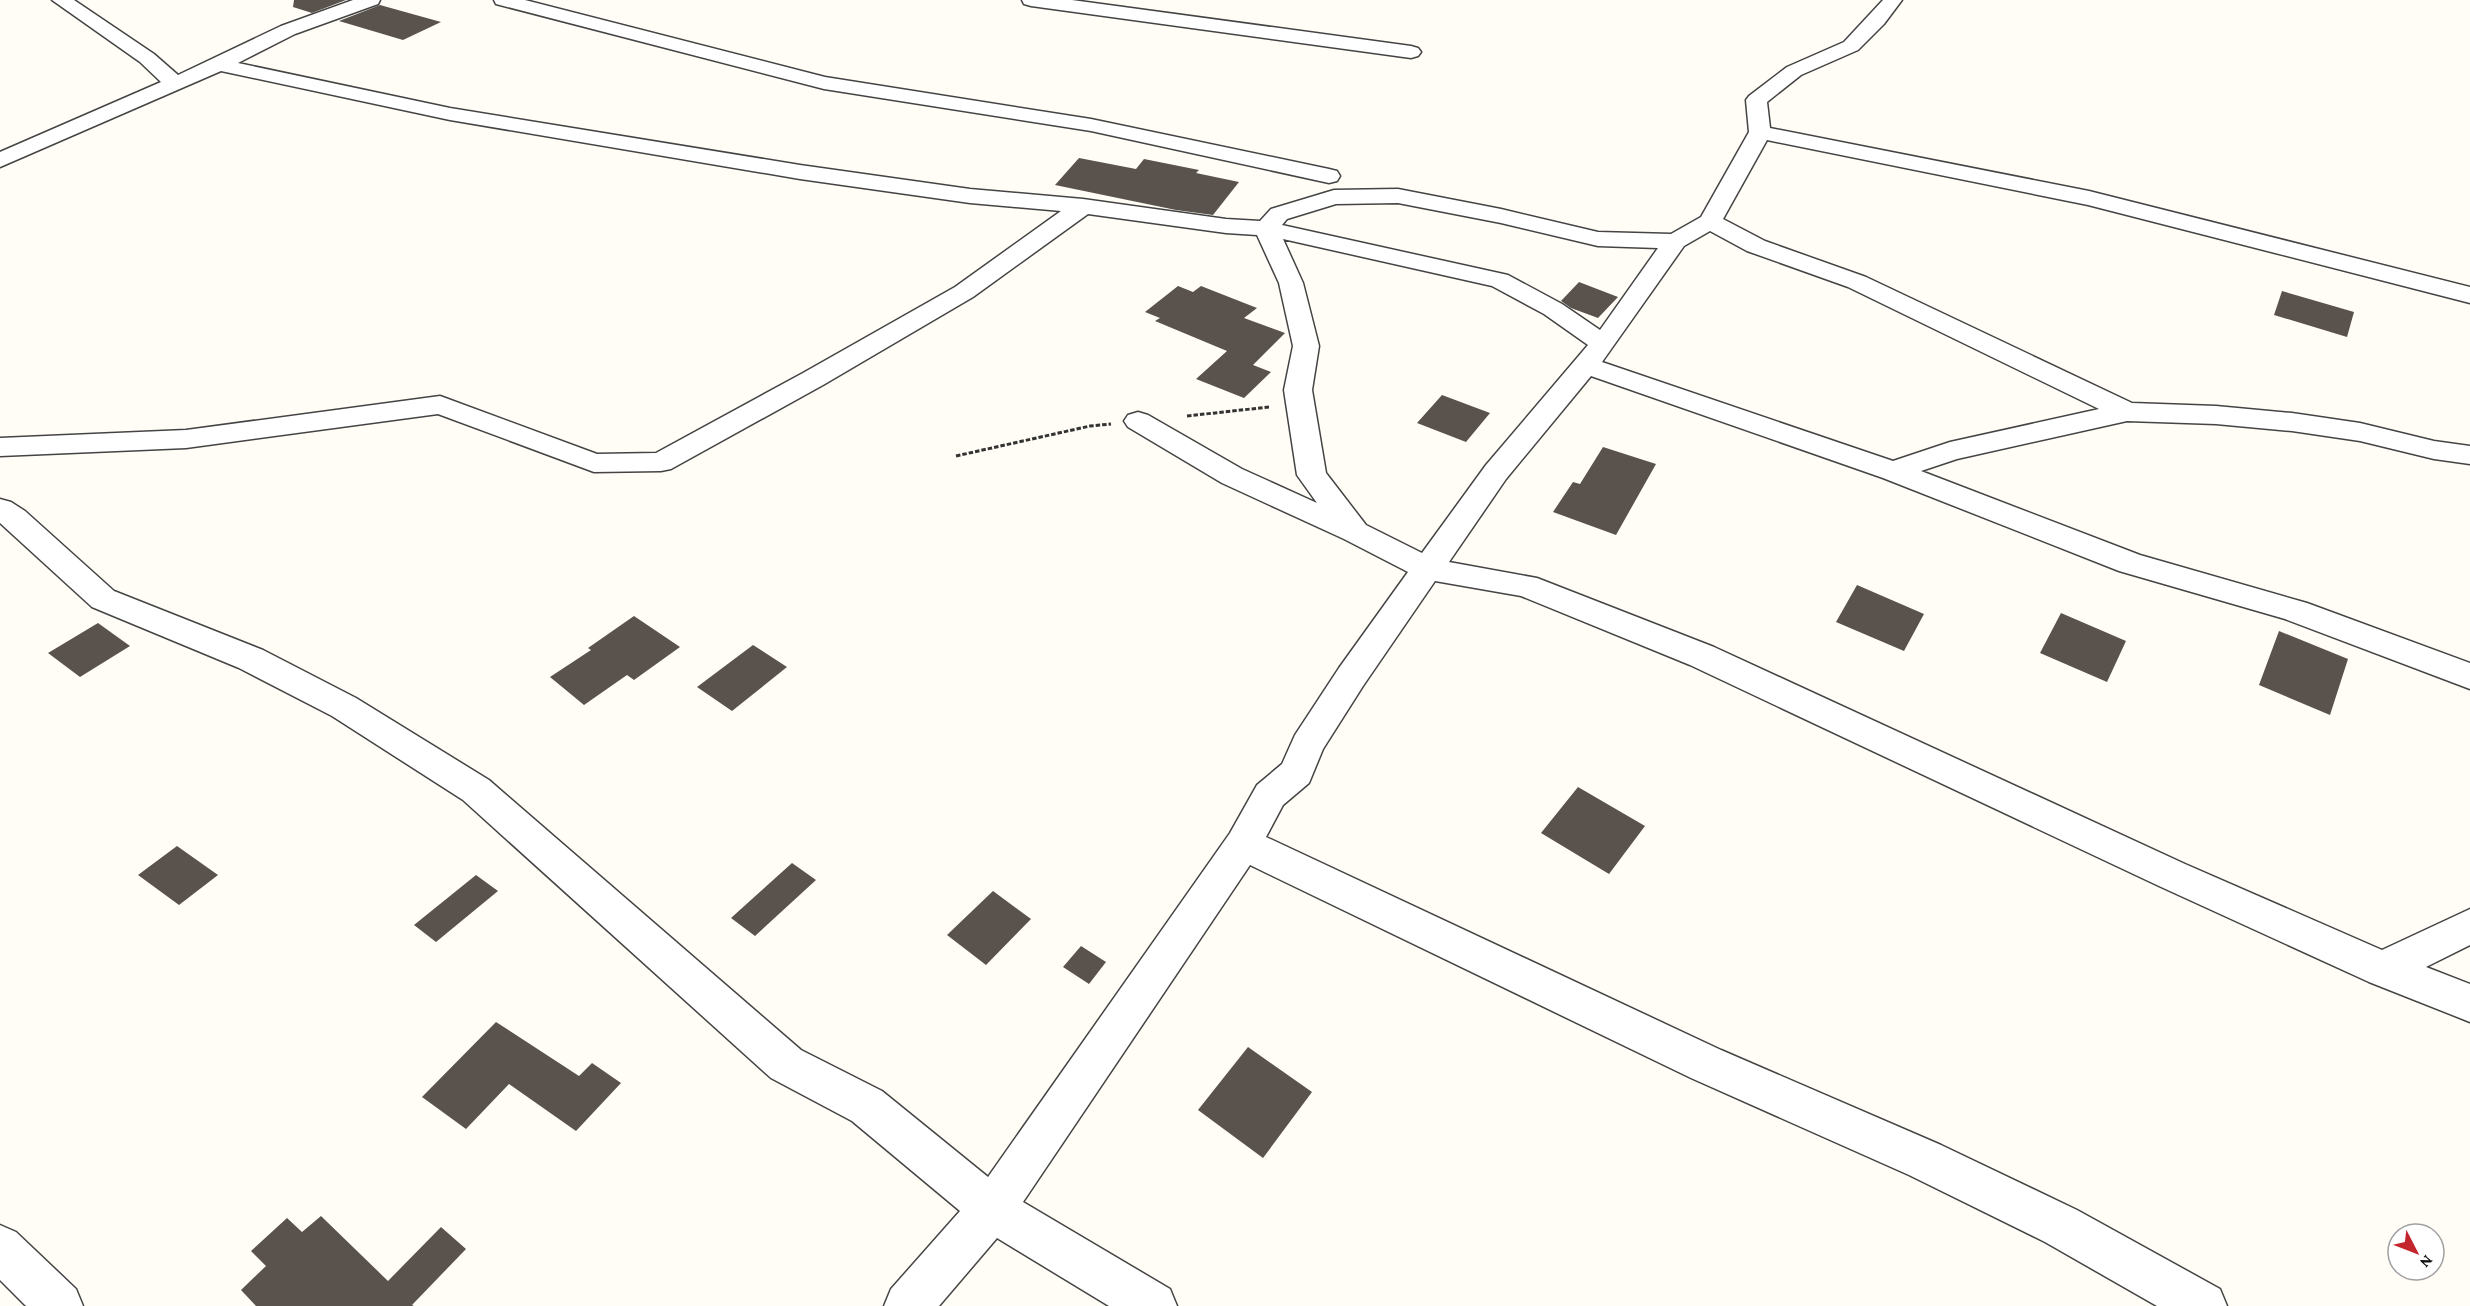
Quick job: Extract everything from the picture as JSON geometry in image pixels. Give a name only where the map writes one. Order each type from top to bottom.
[{"type":"street","points":[[61,0],[147,58],[175,84]]},
{"type":"street","points":[[0,160],[219,65],[288,30],[370,0]]},
{"type":"street","points":[[503,0],[824,83],[1091,124],[1329,176]]},
{"type":"street","points":[[1031,0],[1411,52]]},
{"type":"street","points":[[908,1306],[992,1209],[1244,844],[1270,795],[1296,773],[1306,745],[1496,472],[1594,355],[1676,242],[1710,222],[1760,132],[1756,100],[1794,71],[1851,45],[1877,20],[1893,0]]},
{"type":"street","points":[[219,65],[450,114],[605,141],[970,196],[1083,206],[1226,226],[1266,228],[1436,268],[1499,280],[1553,309],[1594,355],[2130,563],[2296,611],[2470,675]]},
{"type":"street","points":[[1760,132],[2089,198],[2470,295]]},
{"type":"street","points":[[1266,228],[1279,214],[1334,197],[1398,196],[1501,216],[1598,239],[1676,242]]},
{"type":"street","points":[[0,447],[186,439],[440,405],[594,463],[661,462],[813,379],[964,292],[1083,206]]},
{"type":"street","points":[[1710,222],[1756,246],[1857,282],[2127,412]]},
{"type":"street","points":[[1266,228],[1291,283],[1306,346],[1298,390],[1312,475],[1355,532]]},
{"type":"street","points":[[1893,471],[1950,451],[2127,412],[2216,415],[2292,422],[2360,432],[2434,450],[2470,455]]},
{"type":"street","points":[[1138,421],[1232,476],[1428,568],[1526,586],[1702,656],[2172,875],[2383,969],[2470,1003]]},
{"type":"street","points":[[0,509],[14,518],[104,599],[251,659],[323,696],[476,790],[786,1064],[867,1106],[992,1209],[1153,1306]]},
{"type":"street","points":[[1244,844],[1706,1064],[1967,1180],[2061,1226],[2202,1306]]},
{"type":"street","points":[[2383,969],[2470,926]]},
{"type":"street","points":[[0,1248],[59,1306]]},
{"type":"building","points":[[294,0],[346,0],[312,13],[293,7]]},
{"type":"building","points":[[380,5],[441,22],[403,40],[339,21]]},
{"type":"building","points":[[1079,158],[1136,169],[1144,159],[1199,170],[1196,173],[1239,182],[1213,215],[1176,210],[1055,185]]},
{"type":"building","points":[[1579,282],[1618,297],[1598,318],[1571,308],[1561,301]]},
{"type":"building","points":[[1178,286],[1193,292],[1201,286],[1257,308],[1244,318],[1285,333],[1253,365],[1271,372],[1244,398],[1196,379],[1227,351],[1155,321],[1160,318],[1145,312]]},
{"type":"building","points":[[2282,291],[2354,312],[2347,337],[2274,315]]},
{"type":"building","points":[[1442,395],[1490,413],[1466,442],[1417,423]]},
{"type":"building","points":[[1603,447],[1656,464],[1616,535],[1553,512],[1573,482],[1580,484]]},
{"type":"building","points":[[1857,585],[1924,614],[1904,651],[1836,622]]},
{"type":"building","points":[[2061,613],[2126,641],[2107,682],[2040,653]]},
{"type":"building","points":[[634,616],[680,647],[634,680],[627,675],[584,705],[550,677],[591,650],[588,648]]},
{"type":"building","points":[[98,623],[130,646],[80,677],[48,653]]},
{"type":"building","points":[[2279,631],[2348,659],[2330,715],[2259,685]]},
{"type":"building","points":[[753,645],[787,667],[732,711],[697,687]]},
{"type":"building","points":[[1578,787],[1645,826],[1609,874],[1541,833]]},
{"type":"building","points":[[177,846],[218,875],[179,905],[138,875]]},
{"type":"building","points":[[792,863],[816,880],[755,936],[731,918]]},
{"type":"building","points":[[476,875],[498,891],[436,942],[414,925]]},
{"type":"building","points":[[993,891],[1031,919],[986,965],[947,935]]},
{"type":"building","points":[[1081,946],[1106,962],[1089,984],[1063,967]]},
{"type":"building","points":[[496,1022],[579,1076],[592,1063],[621,1083],[576,1131],[509,1084],[466,1129],[422,1097]]},
{"type":"building","points":[[1248,1047],[1312,1092],[1263,1158],[1198,1110]]},
{"type":"building","points":[[321,1216],[388,1281],[441,1227],[466,1249],[412,1305],[414,1306],[256,1306],[241,1290],[266,1266],[251,1251],[287,1218],[302,1232]]}]
